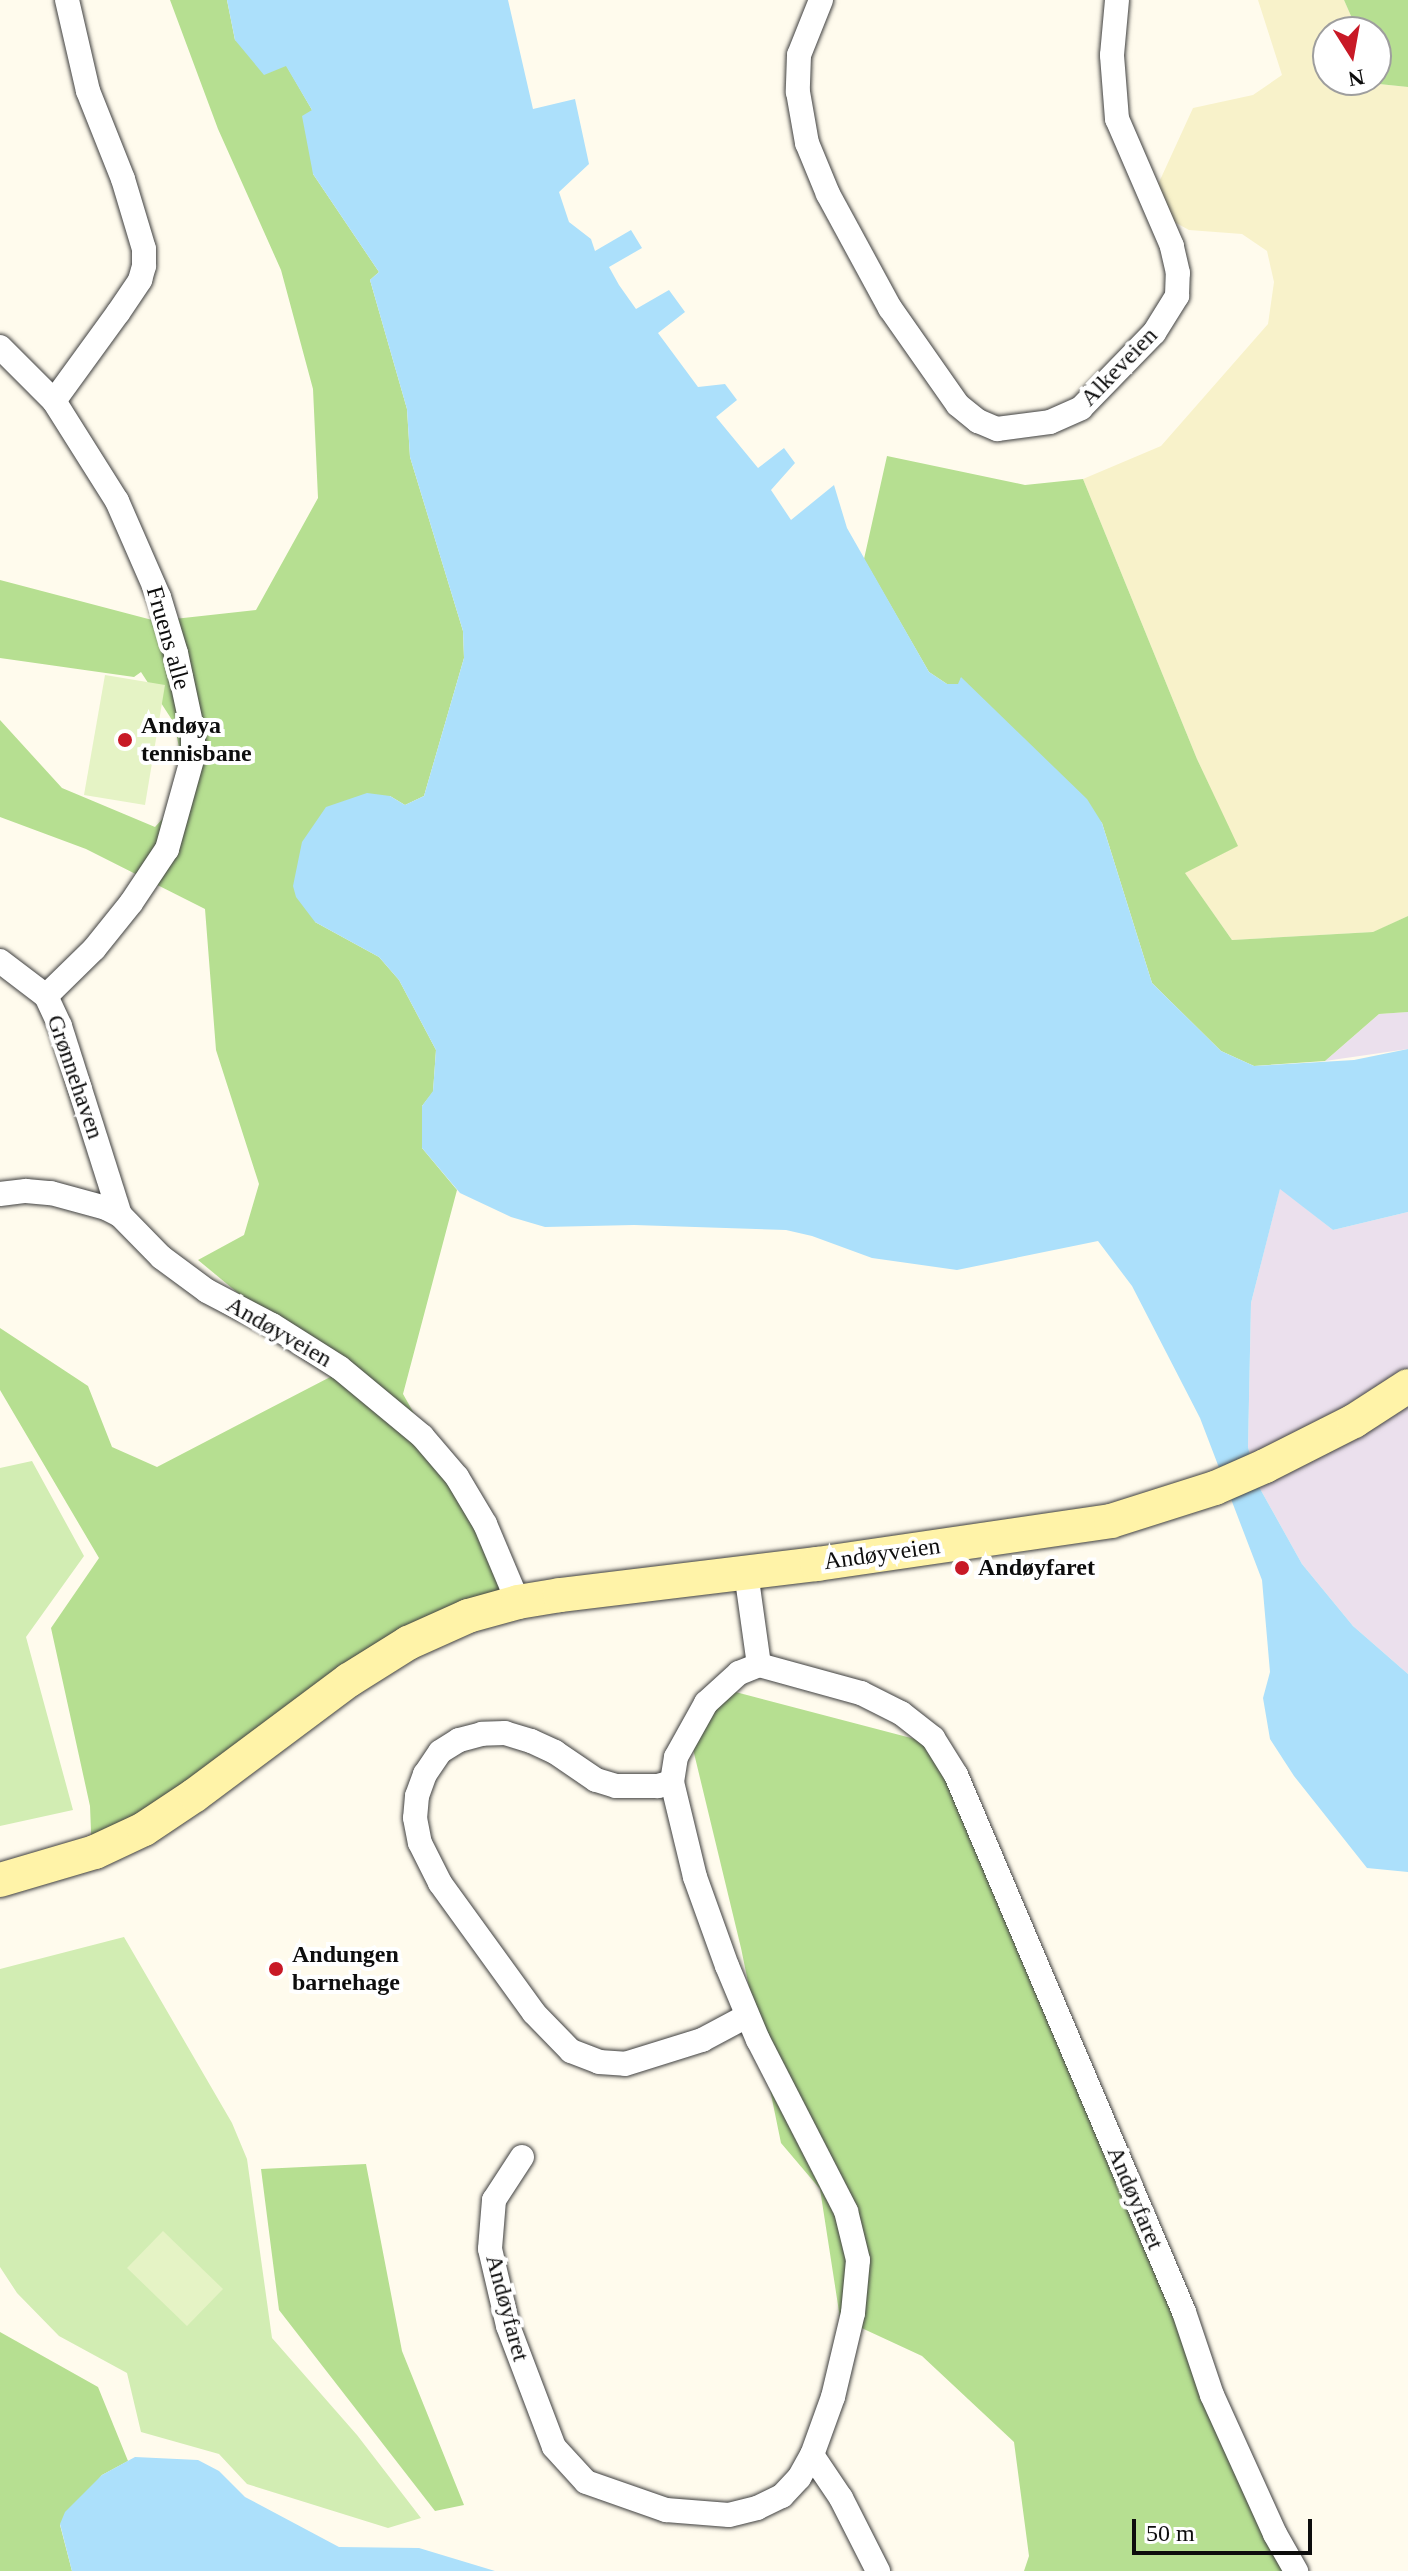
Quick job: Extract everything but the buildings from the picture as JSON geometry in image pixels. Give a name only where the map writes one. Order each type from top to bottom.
[{"type":"street","points":[[54,401],[140,280],[144,266],[144,249],[123,179],[88,91],[67,0]]},
{"type":"street","name":"Alkeveien","points":[[821,0],[799,55],[798,92],[807,143],[828,194],[890,308],[958,405],[978,421],[997,429],[1050,422],[1081,408],[1154,333],[1167,317],[1177,296],[1178,273],[1172,246],[1117,119],[1112,55],[1117,0]]},
{"type":"street","name":"Fruens alle","points":[[0,347],[54,401],[105,477],[159,597],[183,680],[193,732],[193,756],[167,849],[94,949],[46,996]]},
{"type":"street","name":"Grønnehaven","points":[[0,961],[46,996],[60,1026],[120,1215]]},
{"type":"street","name":"Andøyveien","points":[[0,1194],[26,1191],[51,1193],[120,1215],[182,1274],[340,1368],[422,1436],[472,1499],[518,1602]]},
{"type":"street","name":"Andøyveien","points":[[0,1880],[121,1841],[195,1795],[349,1680],[408,1643],[468,1616],[518,1602],[1077,1528],[1146,1511],[1215,1488],[1354,1421],[1408,1386]]},
{"type":"street","points":[[746,1572],[759,1665],[739,1673],[706,1703],[676,1757],[672,1782],[658,1786],[616,1786],[596,1780],[555,1752],[531,1741],[505,1733],[482,1734],[459,1740],[440,1752],[425,1774],[416,1807],[420,1843],[440,1883],[534,2013],[571,2051],[599,2062],[625,2064],[702,2040],[747,2016]]},
{"type":"street","name":"Andøyfaret","points":[[759,1665],[861,1693],[901,1713],[933,1738],[956,1775],[1184,2312],[1212,2395],[1265,2513],[1296,2571]]},
{"type":"street","name":"Andøyfaret","points":[[522,2157],[494,2200],[490,2249],[508,2326],[540,2418],[554,2447],[569,2467],[586,2482],[636,2502],[696,2514],[729,2515],[757,2508],[782,2496],[799,2478],[812,2455],[840,2371],[853,2313],[858,2260],[846,2211],[747,2016],[695,1877],[672,1782]]},
{"type":"street","points":[[812,2455],[841,2498],[878,2571]]},
{"type":"shaded area","points":[[1258,0],[1344,0],[1351,16],[1312,16],[1312,96],[1392,96],[1392,85],[1408,87],[1408,916],[1374,932],[1232,940],[1184,872],[1237,846],[1197,759],[1083,479],[1161,446],[1268,324],[1274,282],[1267,251],[1242,234],[1189,230],[1156,212],[1150,202],[1193,108],[1253,95],[1282,75]]},
{"type":"shaded area","points":[[1408,1012],[1408,1049],[1325,1061],[1379,1014]]},
{"type":"shaded area","points":[[1280,1188],[1333,1230],[1408,1212],[1408,1674],[1353,1626],[1302,1564],[1258,1485],[1248,1447],[1251,1303]]},
{"type":"green space","points":[[170,0],[227,0],[235,40],[286,65],[312,110],[313,174],[379,272],[370,280],[407,409],[410,457],[463,631],[464,658],[424,796],[405,805],[390,796],[315,922],[379,957],[399,980],[436,1050],[433,1092],[422,1106],[422,1148],[457,1190],[403,1394],[520,1601],[451,1622],[92,1856],[90,1806],[51,1628],[99,1558],[0,1390],[0,1328],[88,1386],[112,1447],[157,1467],[336,1374],[198,1260],[244,1235],[259,1184],[216,1050],[205,909],[86,849],[0,817],[0,720],[62,788],[155,827],[188,791],[174,723],[141,672],[134,677],[0,658],[0,580],[156,621],[256,610],[318,498],[313,389],[281,270],[218,129]]},
{"type":"green space","points":[[1344,0],[1408,0],[1408,87],[1392,85],[1392,16],[1351,16]]},
{"type":"green space","points":[[887,456],[1025,485],[1083,479],[1197,759],[1238,846],[1185,873],[1232,940],[1373,932],[1408,916],[1408,1012],[1379,1014],[1325,1061],[1254,1066],[1221,1051],[1152,983],[1102,823],[961,678],[959,684],[947,684],[929,672],[864,559]]},
{"type":"green space","name":"Andøya tennisbane","points":[[105,675],[165,685],[145,805],[84,795]]},
{"type":"green space","points":[[32,1461],[84,1556],[26,1637],[73,1810],[0,1826],[0,1468]]},
{"type":"green space","points":[[728,1690],[934,1744],[1165,2280],[1304,2571],[1024,2571],[1029,2556],[1014,2442],[922,2356],[840,2318],[820,2189],[781,2143],[741,1948],[693,1749],[714,1702]]},
{"type":"green space","points":[[124,1937],[232,2123],[247,2159],[272,2338],[357,2435],[421,2518],[388,2528],[247,2484],[219,2454],[141,2432],[127,2373],[59,2336],[17,2293],[0,2267],[0,1969]]},
{"type":"green space","points":[[366,2164],[402,2351],[464,2505],[435,2511],[279,2310],[261,2169]]},
{"type":"green space","points":[[163,2231],[223,2289],[187,2326],[127,2268]]},
{"type":"green space","points":[[0,2332],[98,2387],[128,2461],[102,2475],[60,2525],[72,2571],[0,2571]]},
{"type":"water","points":[[227,0],[508,0],[533,109],[575,99],[589,164],[559,192],[569,222],[591,239],[595,251],[631,230],[642,248],[609,267],[636,309],[669,290],[685,312],[658,333],[698,387],[725,384],[737,400],[716,417],[758,468],[784,448],[795,463],[771,490],[791,520],[834,485],[847,528],[929,672],[947,684],[958,684],[961,677],[1087,799],[1102,823],[1152,983],[1221,1051],[1254,1066],[1354,1060],[1408,1049],[1408,1212],[1333,1230],[1280,1189],[1251,1303],[1248,1447],[1258,1485],[1302,1564],[1353,1626],[1408,1674],[1408,1872],[1367,1868],[1294,1776],[1270,1739],[1263,1698],[1270,1672],[1262,1580],[1200,1418],[1132,1286],[1098,1241],[957,1270],[872,1258],[786,1230],[634,1225],[545,1227],[511,1217],[460,1193],[422,1148],[422,1106],[433,1091],[436,1050],[399,980],[379,957],[315,922],[296,897],[293,886],[302,842],[326,807],[367,793],[390,796],[405,805],[424,796],[464,658],[463,631],[410,457],[407,409],[370,280],[379,272],[313,174],[302,116],[312,110],[286,66],[264,75],[235,40]]},
{"type":"water","points":[[135,2457],[198,2460],[219,2471],[245,2497],[339,2547],[419,2548],[495,2571],[72,2571],[60,2524],[65,2512],[102,2475]]},
{"type":"place","name":"Andøya tennisbane","points":[[125,740]]},
{"type":"place","name":"Andøyfaret","points":[[962,1568]]},
{"type":"place","name":"Andungen barnehage","points":[[276,1969]]}]
